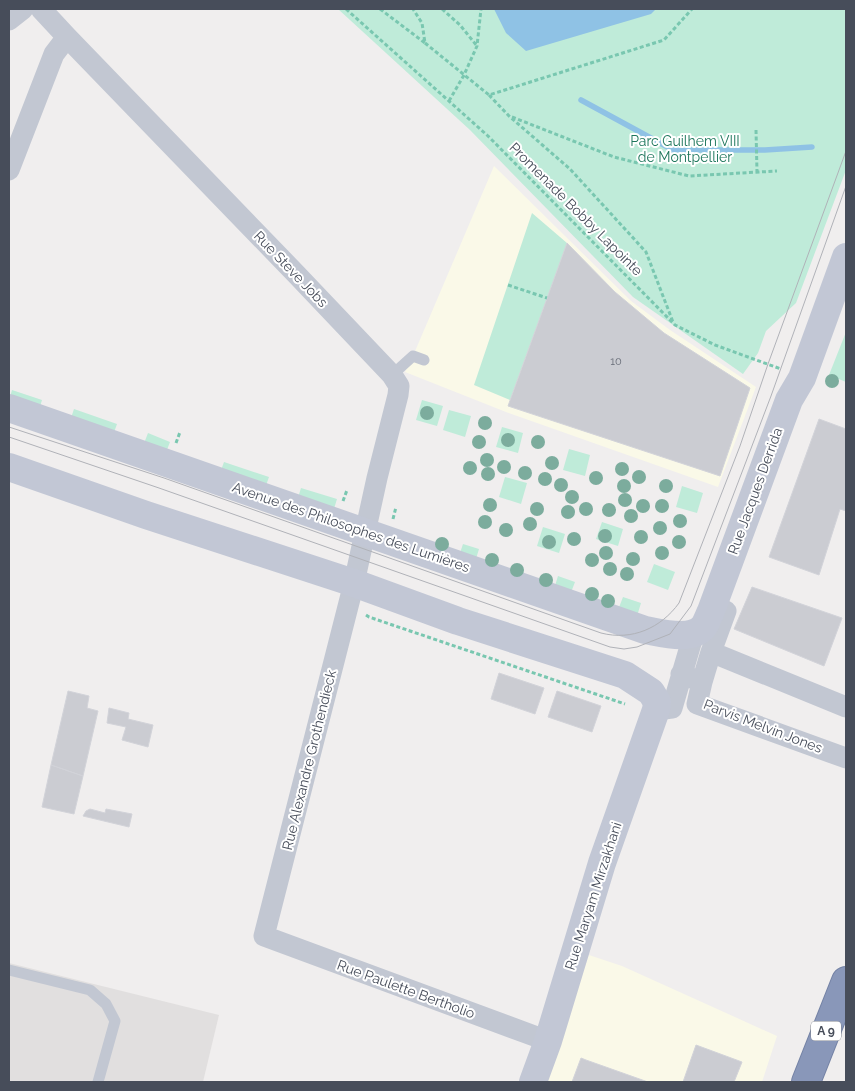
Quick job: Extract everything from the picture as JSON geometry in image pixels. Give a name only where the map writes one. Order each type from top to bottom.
[{"type":"highway","name":"A 9","points":[[806,1082],[846,980]]},
{"type":"street","points":[[9,20],[23,9]]},
{"type":"street","name":"Rue Steve Jobs","points":[[41,9],[392,375]]},
{"type":"street","points":[[9,170],[54,54],[67,37]]},
{"type":"street","name":"Rue Jacques Derrida","points":[[656,710],[672,708],[682,674],[703,642],[704,625],[846,257]]},
{"type":"street","points":[[354,583],[377,478],[398,395],[398,386],[392,375]]},
{"type":"street","name":"Avenue des Philosophes des Lumières","points":[[9,408],[645,630],[684,635],[703,642]]},
{"type":"street","points":[[9,467],[146,515],[354,583],[458,621],[626,675],[651,692],[657,702],[656,710]]},
{"type":"street","name":"Rue Alexandre Grothendieck","points":[[264,936],[354,583]]},
{"type":"street","points":[[726,611],[703,642],[846,707]]},
{"type":"street","name":"Parvis Melvin Jones","points":[[703,642],[702,682],[698,704],[846,758]]},
{"type":"street","name":"Parvis Melvin Jones","points":[[682,674],[702,682]]},
{"type":"street","name":"Rue Maryam Mirzakhani","points":[[533,1082],[548,1041],[602,863],[656,710]]},
{"type":"street","name":"Rue Paulette Bertholio","points":[[264,936],[548,1041]]},
{"type":"lane","points":[[392,375],[413,356],[424,360]]},
{"type":"lane","points":[[9,970],[90,990],[106,1004],[115,1021],[98,1082]]},
{"type":"path","name":"Promenade Bobby Lapointe","points":[[346,9],[488,136],[674,325],[796,389]]},
{"type":"path","points":[[380,9],[426,43],[489,95],[509,116],[570,169],[646,252],[674,325]]},
{"type":"path","points":[[413,9],[422,24],[426,43]]},
{"type":"path","points":[[442,9],[460,25],[477,46]]},
{"type":"path","points":[[449,101],[464,75],[477,46],[481,9]]},
{"type":"path","points":[[489,95],[664,40],[692,9]]},
{"type":"path","points":[[509,116],[614,158],[690,176],[777,171]]},
{"type":"path","points":[[756,130],[757,172]]},
{"type":"path","points":[[508,285],[547,298]]},
{"type":"shaded area","points":[[494,166],[631,301],[670,330],[756,387],[718,487],[506,412],[405,372]]},
{"type":"shaded area","points":[[589,955],[622,966],[777,1036],[762,1082],[543,1082]]},
{"type":"shaded area","points":[[9,963],[219,1015],[203,1082],[9,1082]]},
{"type":"green space","name":"Parc Guilhem VIII de Montpellier","points":[[338,9],[846,9],[846,170],[796,303],[766,331],[758,353],[743,374],[633,297],[470,130]]},
{"type":"green space","points":[[532,213],[567,243],[510,400],[474,385]]},
{"type":"green space","points":[[846,332],[846,382],[829,375]]},
{"type":"green space","points":[[12,390],[42,400],[38,413],[9,400]]},
{"type":"green space","points":[[422,400],[443,406],[437,426],[416,420]]},
{"type":"green space","points":[[74,409],[117,424],[112,438],[69,424]]},
{"type":"green space","points":[[449,410],[471,416],[465,437],[443,430]]},
{"type":"green space","points":[[502,427],[523,433],[518,453],[496,447]]},
{"type":"green space","points":[[148,433],[170,442],[165,455],[143,446]]},
{"type":"green space","points":[[569,449],[590,455],[585,476],[563,470]]},
{"type":"green space","points":[[224,462],[269,477],[264,491],[219,476]]},
{"type":"green space","points":[[505,477],[527,483],[521,504],[499,497]]},
{"type":"green space","points":[[682,486],[703,493],[697,513],[676,507]]},
{"type":"green space","points":[[301,488],[337,499],[333,512],[297,501]]},
{"type":"green space","points":[[602,522],[623,529],[618,546],[596,539]]},
{"type":"green space","points":[[543,527],[565,534],[559,553],[537,546]]},
{"type":"green space","points":[[463,544],[479,549],[475,562],[459,556]]},
{"type":"green space","points":[[654,564],[675,572],[668,590],[647,582]]},
{"type":"green space","points":[[558,576],[575,582],[570,595],[554,589]]},
{"type":"green space","points":[[623,597],[641,603],[637,616],[618,610]]},
{"type":"water","points":[[494,9],[656,9],[651,14],[526,51],[506,33]]},
{"type":"building","points":[[567,243],[615,292],[664,333],[750,388],[720,476],[508,406]]},
{"type":"building","points":[[819,419],[846,429],[846,511],[840,509],[819,575],[769,557]]},
{"type":"building","points":[[752,587],[842,618],[824,666],[734,629]]},
{"type":"building","points":[[499,673],[544,688],[535,714],[491,699]]},
{"type":"building","points":[[68,691],[89,696],[87,708],[98,711],[83,776],[51,765]]},
{"type":"building","points":[[557,691],[601,706],[592,732],[548,717]]},
{"type":"building","points":[[109,708],[129,713],[128,719],[153,725],[148,747],[122,740],[126,727],[107,723]]},
{"type":"building","points":[[51,765],[83,776],[74,814],[42,807]]},
{"type":"building","points":[[90,809],[105,813],[106,809],[132,814],[129,827],[83,816]]},
{"type":"building","points":[[696,1045],[742,1062],[734,1082],[683,1082]]},
{"type":"building","points":[[581,1058],[586,1060],[648,1082],[572,1082]]},
{"type":"waterway","points":[[581,100],[673,150],[765,150],[812,147]]},
{"type":"tram line","points":[[9,427],[164,478],[601,633],[613,635],[635,634],[655,626],[672,612],[679,603],[740,446],[846,151]]},
{"type":"tram line","points":[[9,437],[610,647],[624,649],[637,647],[670,634],[691,606],[771,396],[846,186]]}]
